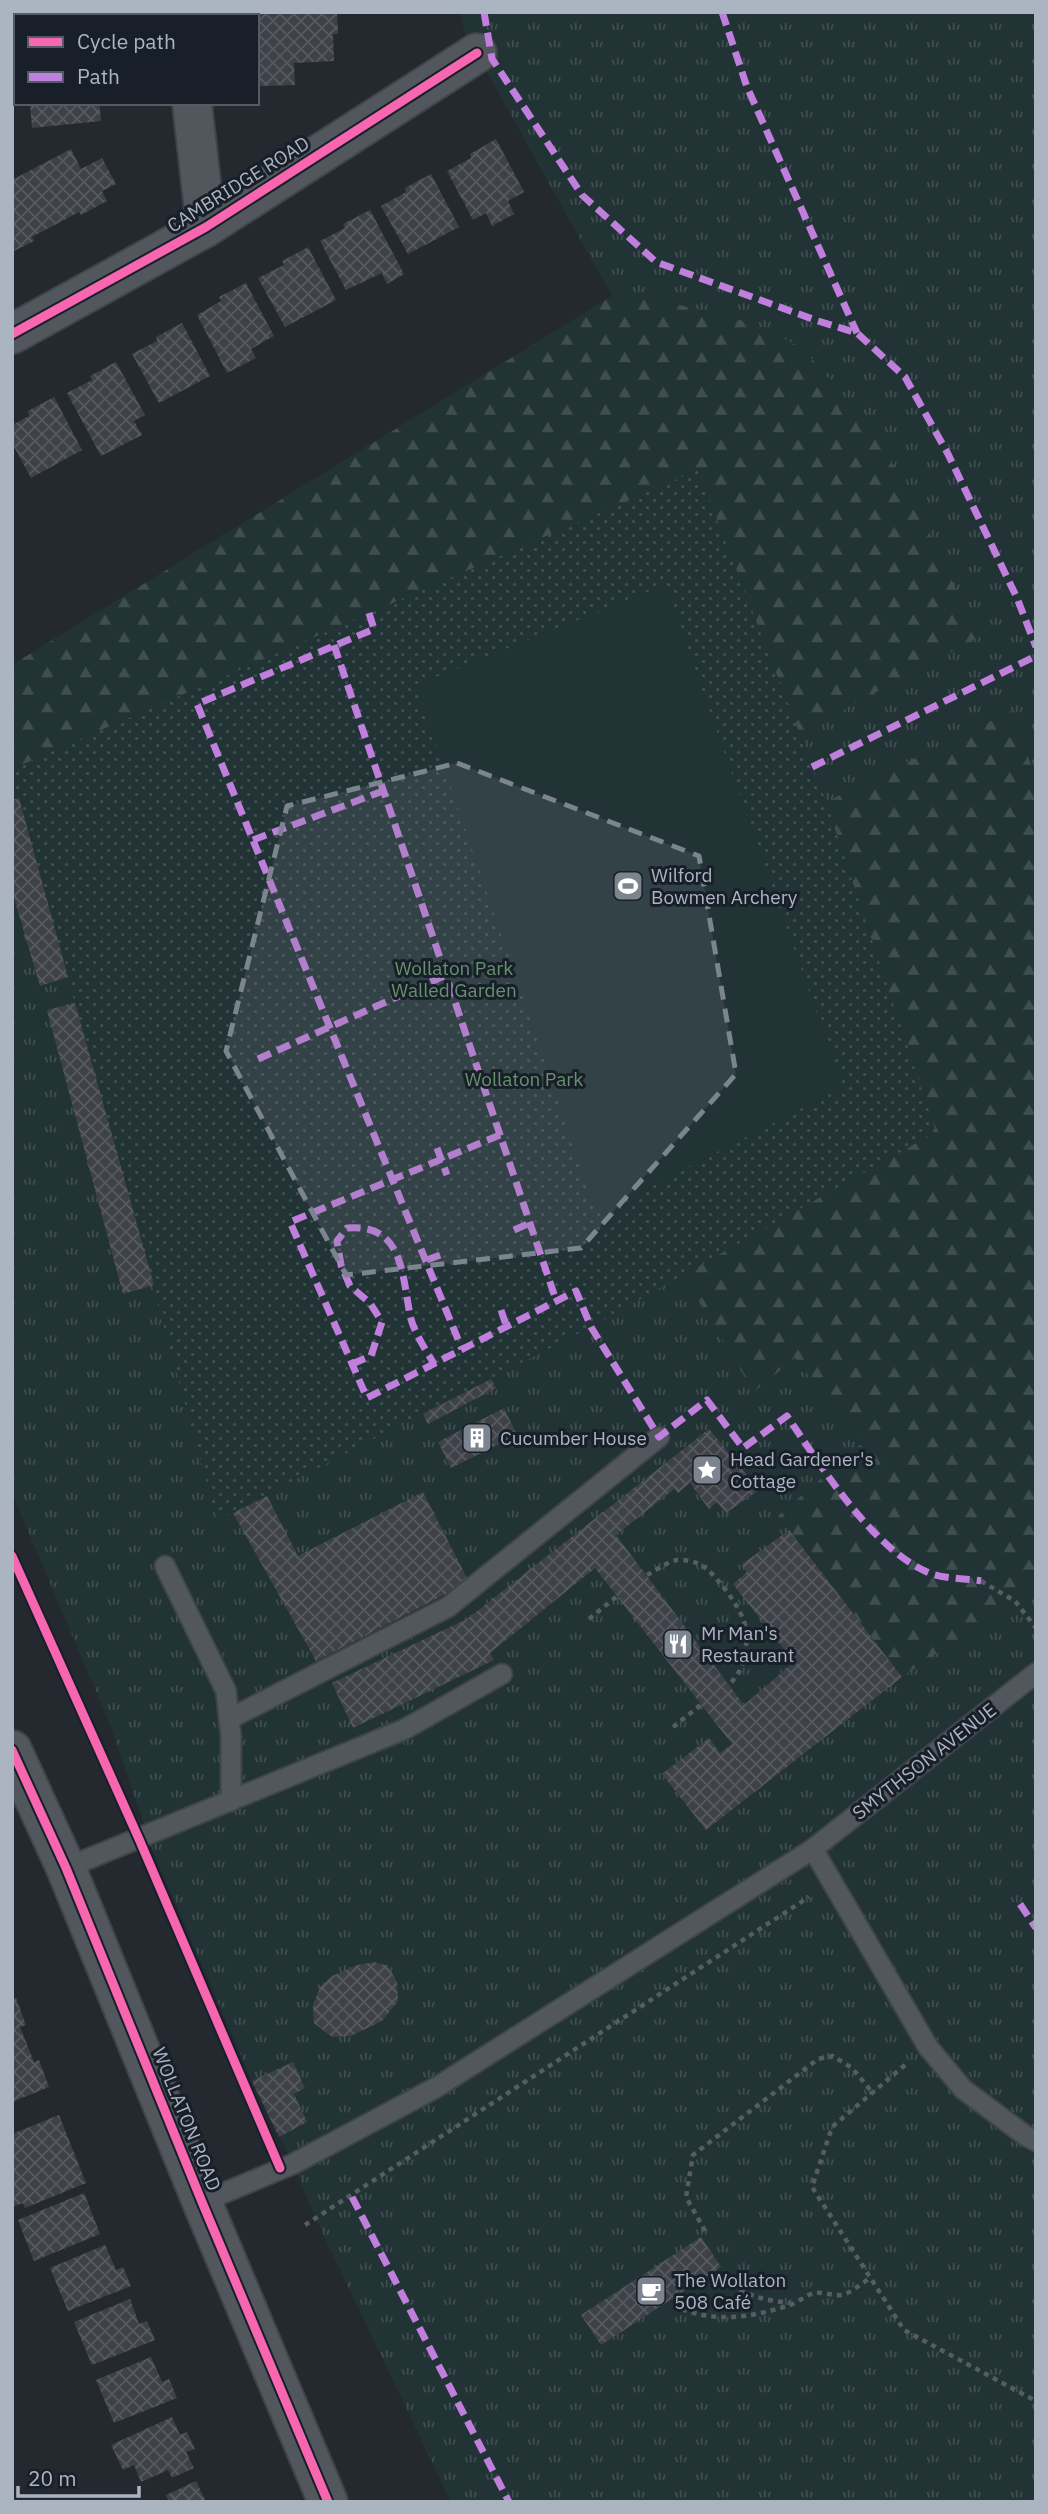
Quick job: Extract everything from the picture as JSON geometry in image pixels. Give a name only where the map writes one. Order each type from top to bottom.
[{"type":"street","name":"CAMBRIDGE ROAD","points":[[12,334],[206,227],[477,53]]},
{"type":"street","points":[[192,105],[206,227]]},
{"type":"street","name":"WOLLATON ROAD","points":[[12,1750],[66,1868],[328,2502]]},
{"type":"lane","points":[[229,1719],[448,1607],[659,1437]]},
{"type":"lane","points":[[165,1566],[226,1691],[231,1801]]},
{"type":"lane","name":"SMYTHSON AVENUE","points":[[202,2202],[293,2164],[437,2087],[813,1849],[1036,1673]]},
{"type":"lane","points":[[66,1868],[405,1729],[502,1674]]},
{"type":"lane","points":[[813,1849],[928,2047],[963,2090],[1036,2141]]},
{"type":"path","points":[[647,1575],[677,1560],[701,1564],[724,1588],[746,1627],[746,1650],[737,1677],[729,1684]]},
{"type":"path","points":[[981,1581],[1014,1601],[1036,1628]]},
{"type":"path","points":[[589,1619],[616,1597]]},
{"type":"path","points":[[673,1727],[701,1704]]},
{"type":"path","points":[[305,2225],[831,1882]]},
{"type":"path","points":[[928,2047],[832,2127],[812,2187],[904,2330],[1036,2401]]},
{"type":"path","points":[[705,2231],[686,2197],[693,2155],[818,2059],[833,2056],[852,2068],[872,2092]]},
{"type":"path","points":[[723,2278],[755,2298],[795,2303]]},
{"type":"path","points":[[673,2305],[697,2314],[731,2319],[795,2303],[814,2293],[843,2295],[870,2278]]},
{"type":"highlighted area","points":[[457,763],[699,856],[736,1074],[581,1248],[346,1275],[226,1051],[287,806]]},
{"type":"green space","name":"Wollaton Park","points":[[461,12],[1036,12],[1036,2502],[451,2502],[252,2081],[154,1854],[111,1727],[12,1493],[12,665],[612,296],[464,31]]},
{"type":"green space","points":[[612,296],[667,302],[733,318],[759,326],[802,348],[870,426],[913,499],[979,637],[798,734],[698,470],[12,769],[12,665]]},
{"type":"green space","name":"Wollaton Park Walled Garden","points":[[698,470],[826,802],[936,1132],[591,1327],[217,1520],[12,769]]},
{"type":"green space","name":"Wilford Bowmen Archery","points":[[665,585],[843,1087],[597,1214],[416,685]]},
{"type":"green space","points":[[1011,711],[1036,778],[1036,1579],[1015,1601],[902,1677],[778,1516],[861,1444],[795,1358],[754,1392],[682,1274],[935,1132],[826,802]]},
{"type":"building","points":[[47,12],[94,12],[94,14]]},
{"type":"building","points":[[337,12],[338,34],[333,34],[334,61],[294,63],[295,85],[259,86],[257,14]]},
{"type":"building","points":[[30,105],[99,105],[101,121],[32,128]]},
{"type":"building","points":[[496,139],[524,192],[508,201],[514,214],[492,226],[486,213],[473,220],[447,171],[471,158],[470,154]]},
{"type":"building","points":[[71,149],[81,169],[102,158],[116,184],[102,191],[107,201],[81,215],[79,212],[32,237],[34,241],[12,252],[12,180]]},
{"type":"building","points":[[431,174],[459,227],[408,254],[381,206],[406,192],[405,188]]},
{"type":"building","points":[[370,210],[404,274],[387,284],[382,273],[346,290],[320,241],[345,228],[343,224]]},
{"type":"building","points":[[308,247],[336,300],[285,327],[258,278],[284,265],[282,261]]},
{"type":"building","points":[[246,283],[274,336],[251,349],[256,358],[227,373],[197,315],[221,301],[219,297]]},
{"type":"building","points":[[182,323],[210,376],[159,403],[132,354],[157,341],[156,337]]},
{"type":"building","points":[[116,362],[145,415],[134,421],[142,435],[101,456],[67,393],[92,380],[90,376]]},
{"type":"building","points":[[54,397],[82,450],[31,478],[12,443],[12,425],[29,416],[28,411]]},
{"type":"building","points":[[19,798],[68,977],[40,986],[12,891],[12,800]]},
{"type":"building","points":[[75,1003],[154,1285],[123,1294],[47,1010]]},
{"type":"building","points":[[491,1379],[496,1388],[428,1424],[423,1414]]},
{"type":"building","name":"Cucumber House","points":[[504,1408],[517,1435],[451,1468],[438,1442]]},
{"type":"building","points":[[709,1429],[759,1490],[726,1513],[717,1502],[709,1509],[690,1483],[678,1493],[674,1489],[616,1535],[744,1705],[794,1662],[733,1584],[747,1572],[741,1565],[789,1530],[902,1677],[706,1830],[662,1774],[709,1738],[720,1753],[732,1744],[595,1568],[490,1653],[494,1660],[353,1728],[332,1683],[467,1619]]},
{"type":"building","points":[[423,1492],[469,1582],[316,1661],[233,1513],[267,1496],[298,1556]]},
{"type":"building","points":[[374,1962],[388,1966],[397,1982],[398,2001],[382,2021],[351,2036],[332,2037],[314,2023],[313,2004],[321,1986],[332,1976],[358,1965]]},
{"type":"building","points":[[16,1998],[26,2025],[20,2027],[34,2062],[39,2060],[49,2087],[12,2102],[12,1999]]},
{"type":"building","points":[[293,2062],[305,2088],[294,2094],[307,2122],[279,2137],[252,2081]]},
{"type":"building","points":[[59,2115],[86,2183],[25,2208],[23,2203],[12,2207],[12,2134]]},
{"type":"building","points":[[84,2193],[100,2234],[34,2261],[18,2220]]},
{"type":"building","name":"The Wollaton 508 Café","points":[[701,2237],[721,2267],[601,2345],[581,2315]]},
{"type":"building","points":[[105,2245],[116,2270],[123,2267],[131,2286],[68,2311],[50,2268]]},
{"type":"building","points":[[130,2299],[139,2324],[147,2321],[155,2340],[92,2365],[74,2322]]},
{"type":"building","points":[[151,2357],[162,2382],[169,2379],[177,2398],[114,2423],[96,2380]]},
{"type":"building","points":[[172,2417],[180,2435],[187,2432],[195,2449],[186,2452],[194,2468],[172,2478],[168,2470],[141,2482],[134,2465],[123,2470],[111,2445]]},
{"type":"building","points":[[196,2481],[206,2502],[169,2502],[166,2495]]},
{"type":"marked path","points":[[484,12],[492,59],[582,195],[656,262],[857,333],[905,377],[948,454],[1017,598],[1036,647]]},
{"type":"marked path","points":[[722,12],[747,87],[857,333]]},
{"type":"marked path","points":[[369,613],[374,629],[197,704],[462,1349]]},
{"type":"marked path","points":[[334,645],[556,1300]]},
{"type":"marked path","points":[[812,767],[1036,656]]},
{"type":"marked path","points":[[253,840],[383,791]]},
{"type":"marked path","points":[[258,1059],[444,976]]},
{"type":"marked path","points":[[500,1135],[290,1222],[367,1398],[576,1291],[591,1327],[659,1437],[707,1400],[743,1448],[787,1416],[849,1503],[886,1544],[927,1572],[981,1581]]},
{"type":"marked path","points":[[437,1148],[447,1175]]},
{"type":"marked path","points":[[514,1230],[530,1223]]},
{"type":"marked path","points":[[352,1364],[371,1356],[382,1322],[370,1303],[350,1286],[341,1265],[337,1241],[347,1228],[365,1229],[379,1234],[389,1243],[401,1268],[412,1321],[434,1364]]},
{"type":"marked path","points":[[427,1260],[443,1254]]},
{"type":"marked path","points":[[501,1310],[506,1325]]},
{"type":"marked path","points":[[1020,1904],[1036,1928]]},
{"type":"marked path","points":[[352,2197],[509,2502]]},
{"type":"cycle path","points":[[12,334],[206,227],[477,53]]},
{"type":"cycle path","points":[[12,1556],[139,1839],[280,2168]]},
{"type":"cycle path","points":[[12,1750],[66,1868],[328,2502]]},
{"type":"place","name":"Wilford Bowmen Archery","points":[[628,886]]},
{"type":"place","name":"Cucumber House","points":[[477,1438]]},
{"type":"place","name":"Head Gardener's Cottage","points":[[707,1470]]},
{"type":"place","name":"Mr Man's Restaurant","points":[[678,1644]]},
{"type":"place","name":"The Wollaton 508 Café","points":[[651,2291]]}]
